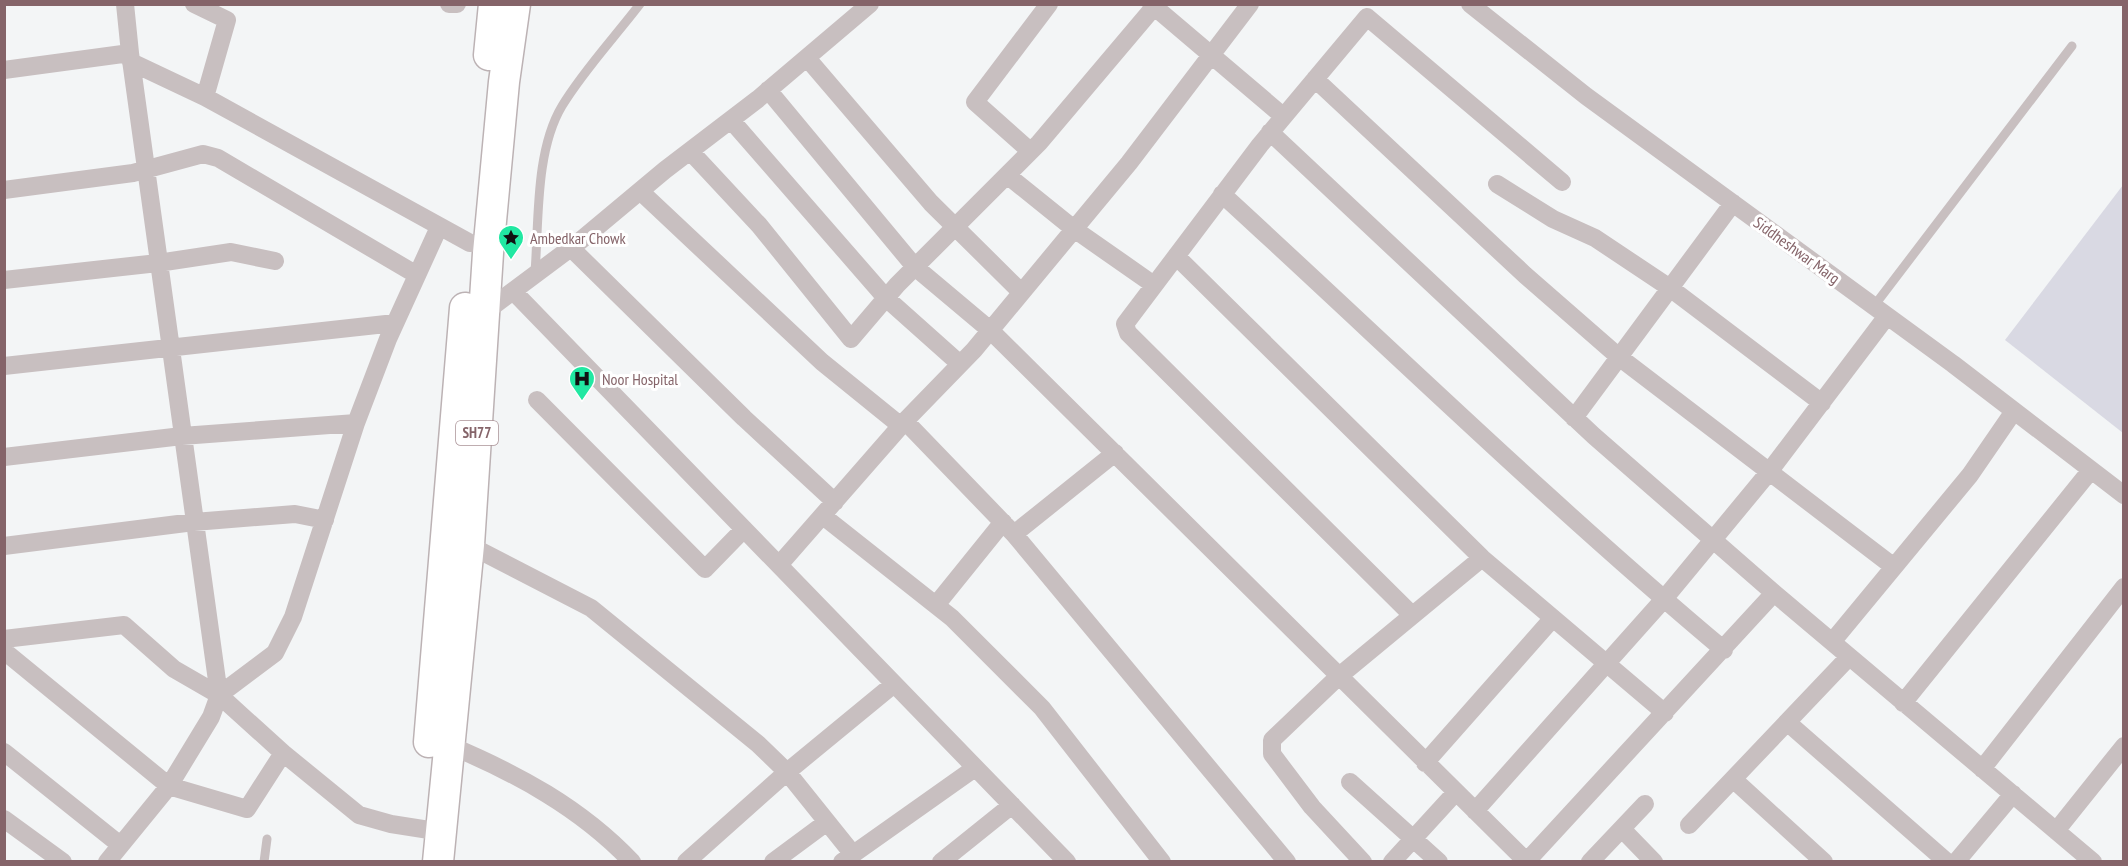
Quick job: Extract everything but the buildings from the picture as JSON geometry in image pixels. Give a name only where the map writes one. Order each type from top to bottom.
[{"type":"main road","name":"SH77","points":[[438,861],[432,830],[470,243],[494,4]]},
{"type":"main road","name":"SH77","points":[[418,861],[432,830],[449,745],[469,545],[504,82],[515,4]]},
{"type":"street","points":[[107,861],[169,786],[212,717],[219,695],[124,4]]},
{"type":"street","points":[[194,4],[227,20],[205,97]]},
{"type":"street","points":[[449,4],[457,4]]},
{"type":"street","points":[[485,312],[571,248],[768,90],[870,4]]},
{"type":"street","points":[[1030,152],[975,102],[1049,4]]},
{"type":"street","points":[[779,565],[903,423],[990,330],[1129,163],[1250,4]]},
{"type":"street","name":"Siddheshwar Marg","points":[[1470,4],[1586,96],[1880,311],[2124,495]]},
{"type":"street","points":[[690,151],[759,225],[851,339],[915,267],[1030,152],[1152,6],[1284,116]]},
{"type":"street","points":[[1412,615],[1128,333],[1125,324],[1270,132],[1372,11],[1562,182]]},
{"type":"street","points":[[4,70],[130,57],[470,243]]},
{"type":"street","points":[[807,58],[874,138],[955,226],[1021,292]]},
{"type":"street","points":[[1315,79],[1525,275],[1619,357],[1894,567]]},
{"type":"street","points":[[768,90],[915,267],[990,330],[1338,677],[1527,861],[1724,650],[1774,593]]},
{"type":"street","points":[[731,120],[886,298],[960,364]]},
{"type":"street","points":[[1270,132],[1574,418],[1774,593],[2093,861]]},
{"type":"street","points":[[4,190],[146,169],[203,154],[218,158],[417,275]]},
{"type":"street","points":[[1007,175],[1074,229],[1154,285]]},
{"type":"street","points":[[1497,184],[1553,219],[1595,238],[1670,288],[1822,403]]},
{"type":"street","points":[[640,191],[822,362],[903,423],[1009,528],[1287,861]]},
{"type":"street","points":[[1222,194],[1501,456],[1724,650]]},
{"type":"street","points":[[1574,418],[1733,203]]},
{"type":"street","points":[[219,695],[274,653],[293,617],[356,423],[395,323],[439,227]]},
{"type":"street","points":[[571,248],[744,418],[835,502]]},
{"type":"street","points":[[4,280],[158,263],[231,252],[275,261]]},
{"type":"street","points":[[1176,256],[1482,558],[1665,714]]},
{"type":"street","points":[[513,291],[1067,861]]},
{"type":"street","points":[[1475,811],[1664,599],[1769,472],[1822,403],[1880,311]]},
{"type":"street","points":[[4,366],[395,323]]},
{"type":"street","points":[[537,400],[705,569],[744,530]]},
{"type":"street","points":[[1832,642],[1970,475],[2014,411]]},
{"type":"street","points":[[4,457],[182,436],[356,423]]},
{"type":"street","points":[[936,605],[1009,528],[1115,453]]},
{"type":"street","points":[[1903,703],[2091,470]]},
{"type":"street","points":[[4,546],[195,522],[295,514],[325,520]]},
{"type":"street","points":[[822,516],[952,618],[1042,708],[1162,861]]},
{"type":"street","points":[[469,545],[591,608],[758,744],[787,772],[827,822],[847,857],[975,768]]},
{"type":"street","points":[[1363,861],[1312,807],[1272,754],[1271,745],[1275,735],[1338,677],[1482,558]]},
{"type":"street","points":[[1983,769],[2124,586]]},
{"type":"street","points":[[1425,763],[1552,618]]},
{"type":"street","points":[[4,639],[124,625],[174,669],[219,695],[283,753],[359,815],[432,830]]},
{"type":"street","points":[[4,651],[169,786],[247,809],[283,753]]},
{"type":"street","points":[[1689,825],[1849,657]]},
{"type":"street","points":[[686,861],[787,772],[894,684]]},
{"type":"street","points":[[1787,723],[1947,861]]},
{"type":"street","points":[[449,745],[496,765],[550,794],[611,854],[632,861]]},
{"type":"street","points":[[4,752],[119,844]]},
{"type":"street","points":[[2056,831],[2122,752]]},
{"type":"street","points":[[1733,779],[1824,861]]},
{"type":"street","points":[[1350,782],[1439,861]]},
{"type":"street","points":[[1392,861],[1456,792]]},
{"type":"street","points":[[1956,861],[2013,794]]},
{"type":"street","points":[[1590,861],[1645,804]]},
{"type":"street","points":[[941,861],[1012,805]]},
{"type":"street","points":[[4,819],[63,861]]},
{"type":"street","points":[[773,861],[827,822]]},
{"type":"street","points":[[1622,829],[1654,861]]},
{"type":"lane","points":[[535,275],[544,159],[552,130],[561,107],[640,4]]},
{"type":"lane","points":[[1880,311],[2072,46]]},
{"type":"lane","points":[[264,861],[267,839]]},
{"type":"shaded area","points":[[2123,185],[2123,433],[2005,340]]},
{"type":"place","name":"Ambedkar Chowk","points":[[511,261]]},
{"type":"place","name":"Noor Hospital","points":[[582,402]]}]
